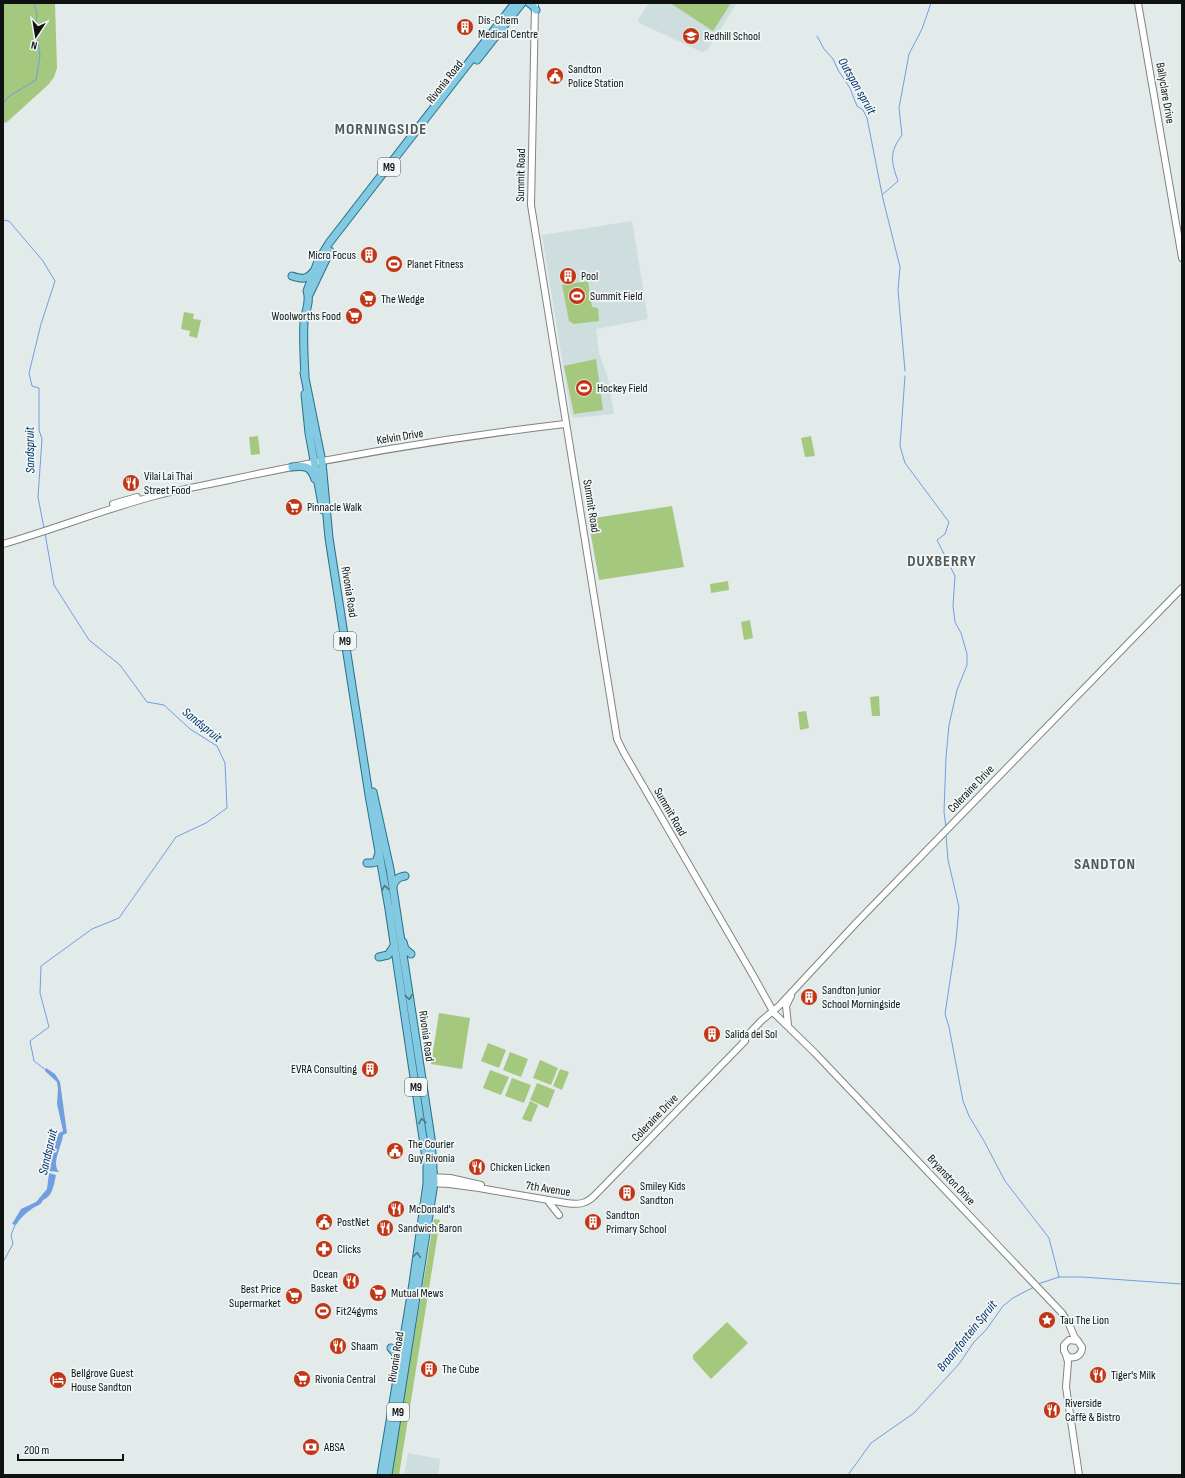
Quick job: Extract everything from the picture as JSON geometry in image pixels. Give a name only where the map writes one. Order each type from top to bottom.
[{"type":"main road","name":"Rivonia Road","points":[[381,1475],[431,1180],[304,373],[305,319],[309,295],[318,261],[329,243],[515,3]]},
{"type":"main road","name":"Rivonia Road","points":[[316,272],[333,245],[522,3]]},
{"type":"main road","points":[[529,3],[536,6]]},
{"type":"main road","name":"Ballyclare Drive","points":[[1138,3],[1182,258]]},
{"type":"main road","name":"Summit Road","points":[[536,6],[530,199],[617,739],[675,842],[775,1010]]},
{"type":"main road","points":[[476,53],[484,51]]},
{"type":"main road","points":[[292,276],[305,278],[316,272],[320,287]]},
{"type":"main road","name":"Kelvin Drive","points":[[3,544],[158,495],[318,462],[445,440],[566,424]]},
{"type":"main road","name":"Rivonia Road","points":[[318,462],[319,486],[329,538]]},
{"type":"main road","points":[[292,467],[303,466],[308,468],[314,474],[319,486]]},
{"type":"main road","name":"Coleraine Drive","points":[[581,1204],[592,1198],[775,1010],[823,957],[1182,588]]},
{"type":"main road","name":"Rivonia Road","points":[[362,745],[382,828],[430,1133],[431,1180],[388,1475]]},
{"type":"main road","points":[[367,863],[376,862],[379,851]]},
{"type":"main road","points":[[392,888],[397,878],[405,876]]},
{"type":"main road","points":[[397,921],[400,926],[404,946],[411,954]]},
{"type":"main road","points":[[379,957],[388,955],[394,946]]},
{"type":"main road","points":[[788,1024],[786,1006],[793,991]]},
{"type":"main road","name":"Bryanston Drive","points":[[775,1010],[1046,1296],[1068,1322],[1078,1341]]},
{"type":"main road","name":"Bryanston Drive","points":[[775,1010],[816,1054]]},
{"type":"main road","name":"7th Avenue","points":[[431,1180],[450,1178],[498,1189],[581,1204]]},
{"type":"main road","name":"7th Avenue","points":[[431,1180],[547,1200],[581,1204]]},
{"type":"main road","points":[[547,1200],[559,1215]]},
{"type":"main road","points":[[1068,1322],[1069,1334],[1063,1349],[1068,1362],[1066,1387],[1079,1475]]},
{"type":"main road","points":[[396,1387],[395,1378],[397,1358],[391,1348],[401,1341],[404,1336]]},
{"type":"main road","points":[[1065,1343],[1069,1340],[1078,1341],[1082,1350],[1070,1366],[1069,1385],[1083,1475]]},
{"type":"main road","points":[[1066,1355],[1071,1358],[1076,1357]]},
{"type":"shaded area","name":"Redhill School","points":[[649,3],[737,3],[708,49],[702,52],[639,23],[638,20]]},
{"type":"shaded area","points":[[632,221],[648,319],[596,329],[599,353],[608,378],[614,414],[574,418],[571,415],[542,235]]},
{"type":"shaded area","points":[[408,1453],[440,1459],[438,1475],[404,1475]]},
{"type":"green space","points":[[3,3],[55,3],[57,68],[54,77],[49,84],[6,123],[3,122]]},
{"type":"green space","points":[[670,3],[731,3],[713,31]]},
{"type":"green space","name":"Summit Field","points":[[588,281],[592,307],[598,308],[599,321],[574,324],[569,321],[562,285]]},
{"type":"green space","points":[[184,312],[194,314],[193,319],[201,320],[197,338],[189,336],[190,331],[181,329]]},
{"type":"green space","name":"Hockey Field","points":[[596,359],[603,410],[574,414],[564,366]]},
{"type":"green space","points":[[258,436],[260,454],[251,455],[249,437]]},
{"type":"green space","points":[[811,436],[815,456],[805,457],[801,438]]},
{"type":"green space","points":[[672,506],[684,567],[599,580],[588,519]]},
{"type":"green space","points":[[728,581],[729,590],[711,593],[710,584]]},
{"type":"green space","points":[[750,620],[753,638],[744,640],[741,622]]},
{"type":"green space","points":[[879,696],[880,716],[872,716],[870,697]]},
{"type":"green space","points":[[806,711],[809,728],[800,730],[798,712]]},
{"type":"green space","points":[[439,1013],[470,1018],[462,1069],[431,1064]]},
{"type":"green space","points":[[488,1043],[506,1050],[499,1068],[481,1061]]},
{"type":"green space","points":[[510,1052],[528,1059],[521,1077],[503,1070]]},
{"type":"green space","points":[[540,1060],[558,1068],[551,1085],[533,1078]]},
{"type":"green space","points":[[560,1069],[569,1072],[562,1090],[553,1086]]},
{"type":"green space","points":[[490,1070],[509,1077],[501,1095],[483,1088]]},
{"type":"green space","points":[[512,1078],[531,1085],[524,1103],[505,1096]]},
{"type":"green space","points":[[537,1083],[555,1090],[548,1108],[530,1100]]},
{"type":"green space","points":[[530,1101],[538,1105],[531,1122],[522,1119]]},
{"type":"green space","points":[[434,1219],[440,1220],[399,1475],[391,1475]]},
{"type":"green space","points":[[727,1322],[748,1343],[711,1379],[693,1359],[693,1355]]},
{"type":"water","points":[[46,1068],[55,1074],[60,1082],[67,1133],[63,1135],[56,1159],[59,1172],[49,1171],[54,1144],[59,1133],[63,1131],[57,1104],[57,1082],[45,1071]]},
{"type":"water","points":[[49,1173],[56,1175],[49,1196],[19,1220],[16,1225],[12,1224],[21,1209],[36,1202],[47,1189]]},
{"type":"waterway","name":"Sandspruit","points":[[3,104],[8,97],[36,80],[40,56],[36,25],[37,14],[34,3]]},
{"type":"waterway","points":[[905,371],[898,290],[900,267],[882,195],[898,181],[892,157],[895,147],[902,135],[899,108],[909,54],[922,29],[931,3]]},
{"type":"waterway","name":"Outspan spruit","points":[[817,36],[850,88],[857,106],[863,110],[867,118],[882,194]]},
{"type":"waterway","name":"Sandspruit","points":[[3,220],[9,221],[43,261],[55,281],[41,324],[29,373],[32,386],[39,388],[39,430],[42,439],[38,497],[44,528]]},
{"type":"waterway","points":[[905,376],[900,446],[905,463],[949,522],[945,534],[937,540],[955,576],[953,606],[955,622],[961,633],[967,654],[967,665],[957,690],[949,725],[944,812],[946,828]]},
{"type":"waterway","name":"Sandspruit","points":[[45,533],[54,585],[89,640],[120,665],[147,702],[164,705],[190,729],[217,746],[225,763],[227,808],[206,823],[176,837],[119,918],[92,929],[41,966],[40,993],[49,1027],[30,1041],[34,1061],[46,1070]]},
{"type":"waterway","points":[[946,835],[948,860],[959,907],[956,941],[945,1014],[949,1027],[963,1101],[969,1116],[1005,1181],[1049,1238],[1059,1277]]},
{"type":"waterway","name":"Sandspruit","points":[[3,1262],[13,1244],[11,1235],[15,1225]]},
{"type":"waterway","name":"Braamfontein Spruit","points":[[1038,1284],[1059,1277],[1082,1277],[1182,1284]]},
{"type":"waterway","name":"Braamfontein Spruit","points":[[848,1475],[871,1443],[914,1413],[959,1364],[974,1342],[986,1330],[1003,1306],[1013,1298],[1034,1287]]},
{"type":"place","name":"Dis-Chem Medical Centre","points":[[465,27]]},
{"type":"place","name":"Redhill School","points":[[691,36]]},
{"type":"place","name":"Sandton Police Station","points":[[555,76]]},
{"type":"place","name":"Micro Focus","points":[[369,255]]},
{"type":"place","name":"Planet Fitness","points":[[394,264]]},
{"type":"place","name":"Pool","points":[[568,276]]},
{"type":"place","name":"Summit Field","points":[[577,296]]},
{"type":"place","name":"The Wedge","points":[[368,299]]},
{"type":"place","name":"Woolworths Food","points":[[354,316]]},
{"type":"place","name":"Hockey Field","points":[[584,388]]},
{"type":"place","name":"Vilai Lai Thai Street Food","points":[[131,483]]},
{"type":"place","name":"Pinnacle Walk","points":[[294,507]]},
{"type":"place","name":"Sandton Junior School Morningside","points":[[809,997]]},
{"type":"place","name":"Salida del Sol","points":[[712,1034]]},
{"type":"place","name":"EVRA Consulting","points":[[370,1069]]},
{"type":"place","name":"The Courier Guy Rivonia","points":[[395,1151]]},
{"type":"place","name":"Chicken Licken","points":[[477,1167]]},
{"type":"place","name":"Smiley Kids Sandton","points":[[627,1193]]},
{"type":"place","name":"McDonald's","points":[[396,1209]]},
{"type":"place","name":"PostNet","points":[[324,1222]]},
{"type":"place","name":"Sandton Primary School","points":[[593,1222]]},
{"type":"place","name":"Sandwich Baron","points":[[385,1228]]},
{"type":"place","name":"Clicks","points":[[324,1249]]},
{"type":"place","name":"Ocean Basket","points":[[351,1281]]},
{"type":"place","name":"Mutual Mews","points":[[378,1293]]},
{"type":"place","name":"Best Price Supermarket","points":[[294,1296]]},
{"type":"place","name":"Fit24gyms","points":[[323,1311]]},
{"type":"place","name":"Tau The Lion","points":[[1047,1320]]},
{"type":"place","name":"Shaam","points":[[338,1346]]},
{"type":"place","name":"The Cube","points":[[429,1369]]},
{"type":"place","name":"Tiger's Milk","points":[[1098,1375]]},
{"type":"place","name":"Rivonia Central","points":[[302,1379]]},
{"type":"place","name":"Bellgrove Guest House Sandton","points":[[58,1380]]},
{"type":"place","name":"Riverside Caffè & Bistro","points":[[1052,1410]]},
{"type":"place","name":"ABSA","points":[[311,1447]]},
{"type":"district","name":"MORNINGSIDE","points":[[381,129]]},
{"type":"district","name":"DUXBERRY","points":[[942,561]]},
{"type":"district","name":"SANDTON","points":[[1105,864]]}]
